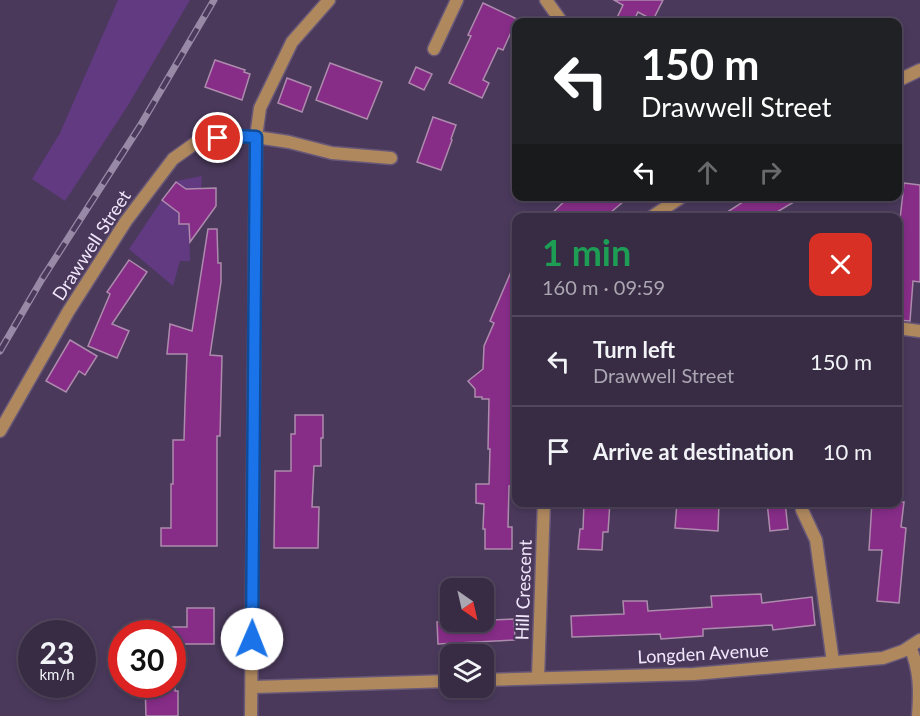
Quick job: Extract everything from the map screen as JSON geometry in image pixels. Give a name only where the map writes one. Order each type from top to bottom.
[{"type":"street","points":[[251,716],[256,137],[260,108],[292,42],[329,0]]},
{"type":"street","points":[[434,49],[457,0]]},
{"type":"street","points":[[549,1],[559,18]]},
{"type":"street","points":[[902,79],[920,70]]},
{"type":"street","name":"Drawwell Street","points":[[0,431],[68,312],[126,221],[173,159],[201,139],[256,137],[289,142],[333,153],[391,158]]},
{"type":"street","points":[[658,213],[676,201]]},
{"type":"street","points":[[902,329],[920,331]]},
{"type":"street","name":"Hill Crescent","points":[[538,678],[544,507]]},
{"type":"street","points":[[802,507],[816,540],[832,662]]},
{"type":"street","points":[[915,643],[920,685],[918,716]]},
{"type":"street","name":"Longden Avenue","points":[[494,680],[694,674],[883,658],[903,651],[915,643]]},
{"type":"street","points":[[252,687],[440,681]]},
{"type":"shaded area","points":[[118,0],[190,0],[127,107],[65,201],[32,179],[60,133]]},
{"type":"shaded area","points":[[202,176],[201,189],[179,209],[179,224],[189,224],[190,261],[180,261],[173,286],[129,249],[176,181]]},
{"type":"building","points":[[614,0],[663,0],[654,18],[638,12],[635,18],[617,18],[623,5]]},
{"type":"building","points":[[483,3],[515,18],[512,18],[512,30],[503,50],[498,48],[483,80],[489,83],[482,98],[449,83],[471,36],[468,35]]},
{"type":"building","points":[[215,60],[245,70],[244,72],[250,74],[242,100],[205,87]]},
{"type":"building","points":[[330,63],[382,82],[367,119],[316,100]]},
{"type":"building","points":[[416,67],[432,74],[424,90],[409,83]]},
{"type":"building","points":[[287,78],[311,87],[302,112],[278,103]]},
{"type":"building","points":[[433,117],[456,125],[441,170],[417,162]]},
{"type":"building","points":[[176,182],[186,189],[216,188],[216,206],[190,242],[189,224],[179,224],[179,213],[162,200]]},
{"type":"building","points":[[904,183],[920,185],[920,282],[913,281],[910,321],[902,320],[901,213]]},
{"type":"building","points":[[565,201],[624,201],[610,213],[552,213]]},
{"type":"building","points":[[744,201],[796,201],[775,213],[726,213]]},
{"type":"building","points":[[208,229],[217,229],[218,263],[221,263],[221,282],[210,355],[222,356],[220,436],[217,436],[217,546],[161,546],[161,528],[171,528],[173,440],[184,440],[187,354],[167,354],[170,324],[192,331]]},
{"type":"building","points":[[129,260],[147,272],[112,324],[129,331],[117,358],[88,346],[110,294],[107,292]]},
{"type":"building","points":[[512,269],[512,486],[509,486],[508,527],[512,527],[512,549],[485,549],[484,504],[476,503],[476,484],[489,484],[489,399],[475,397],[475,389],[468,381],[483,369],[484,346],[494,323],[490,321]]},
{"type":"building","points":[[70,340],[97,356],[85,375],[79,371],[66,392],[46,381]]},
{"type":"building","points":[[295,415],[323,415],[321,466],[314,466],[312,507],[319,507],[318,548],[274,548],[275,471],[291,471],[291,434],[295,434]]},
{"type":"building","points":[[902,502],[904,502],[901,527],[906,528],[899,603],[877,601],[882,550],[869,550],[872,507],[902,507]]},
{"type":"building","points":[[584,507],[610,507],[608,532],[603,532],[602,550],[578,549],[580,529],[583,529]]},
{"type":"building","points":[[677,507],[719,507],[718,531],[675,528]]},
{"type":"building","points":[[768,507],[786,507],[788,529],[770,531]]},
{"type":"building","points":[[761,594],[762,603],[812,597],[815,625],[773,630],[772,625],[703,629],[703,636],[661,639],[660,634],[572,637],[571,616],[624,614],[623,601],[647,601],[648,611],[712,607],[711,596]]},
{"type":"building","points":[[187,608],[214,608],[214,644],[186,644]]},
{"type":"building","points":[[514,619],[515,640],[438,644],[437,622],[440,622],[440,632],[494,632],[494,620]]},
{"type":"building","points":[[145,698],[178,698],[178,716],[146,716]]},
{"type":"railway","points":[[0,351],[42,279],[140,126],[214,0]]},
{"type":"route","points":[[218,138],[256,137],[252,639]]}]
